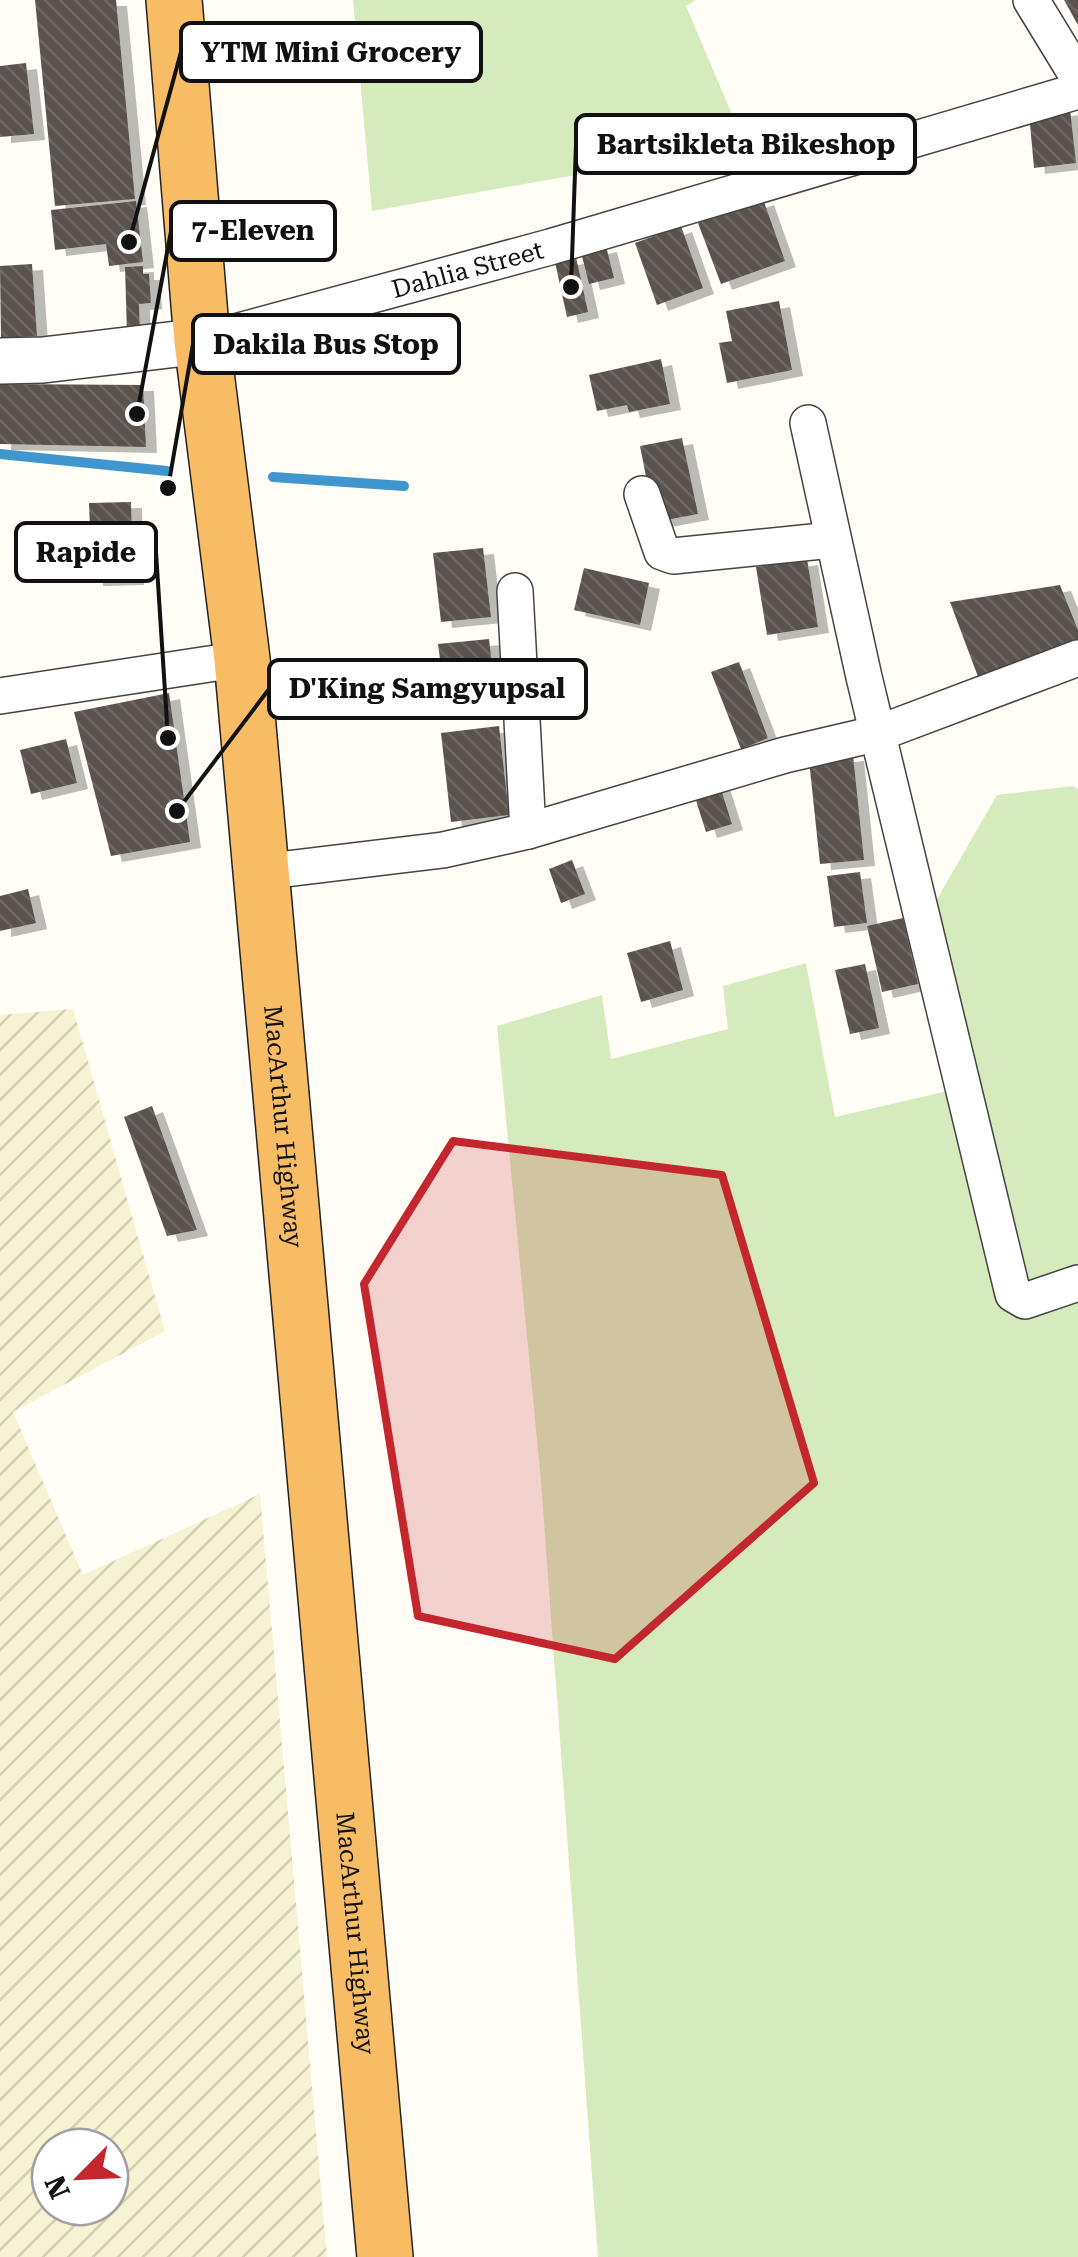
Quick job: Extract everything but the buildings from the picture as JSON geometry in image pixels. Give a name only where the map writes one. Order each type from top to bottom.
[{"type":"highway","name":"MacArthur Highway","points":[[174,0],[202,341],[242,659],[384,2257]]},
{"type":"street","points":[[1031,0],[1078,78]]},
{"type":"street","name":"Dahlia Street","points":[[202,341],[550,247],[1078,91]]},
{"type":"street","points":[[0,361],[43,360],[202,341]]},
{"type":"street","points":[[808,424],[832,540],[1013,1294],[1025,1301],[1078,1284]]},
{"type":"street","points":[[642,494],[662,552],[673,556],[832,540]]},
{"type":"street","points":[[514,591],[528,832]]},
{"type":"street","points":[[261,872],[443,850],[528,832],[785,755],[879,733],[1078,658]]},
{"type":"street","points":[[0,696],[242,659]]},
{"type":"highlighted area","points":[[453,1141],[722,1175],[814,1483],[615,1659],[418,1616],[364,1284]]},
{"type":"shaded area","points":[[73,1009],[165,1331],[13,1412],[83,1575],[260,1494],[327,2257],[0,2257],[0,1015]]},
{"type":"green space","points":[[353,0],[696,0],[686,6],[745,145],[372,211]]},
{"type":"green space","points":[[1073,786],[1078,789],[1078,2257],[598,2257],[541,1481],[497,1026],[602,995],[611,1059],[728,1029],[723,986],[806,963],[835,1117],[965,1087],[932,908],[997,795]]},
{"type":"waterway","points":[[0,454],[167,471]]},
{"type":"waterway","points":[[273,477],[404,486]]},
{"type":"place","name":"YTM Mini Grocery","points":[[129,242]]},
{"type":"place","name":"Bartsikleta Bikeshop","points":[[571,287]]},
{"type":"place","name":"7-Eleven","points":[[137,414]]},
{"type":"place","name":"Dakila Bus Stop","points":[[168,488]]},
{"type":"place","name":"Rapide","points":[[168,738]]},
{"type":"place","name":"D'King Samgyupsal","points":[[177,811]]}]
